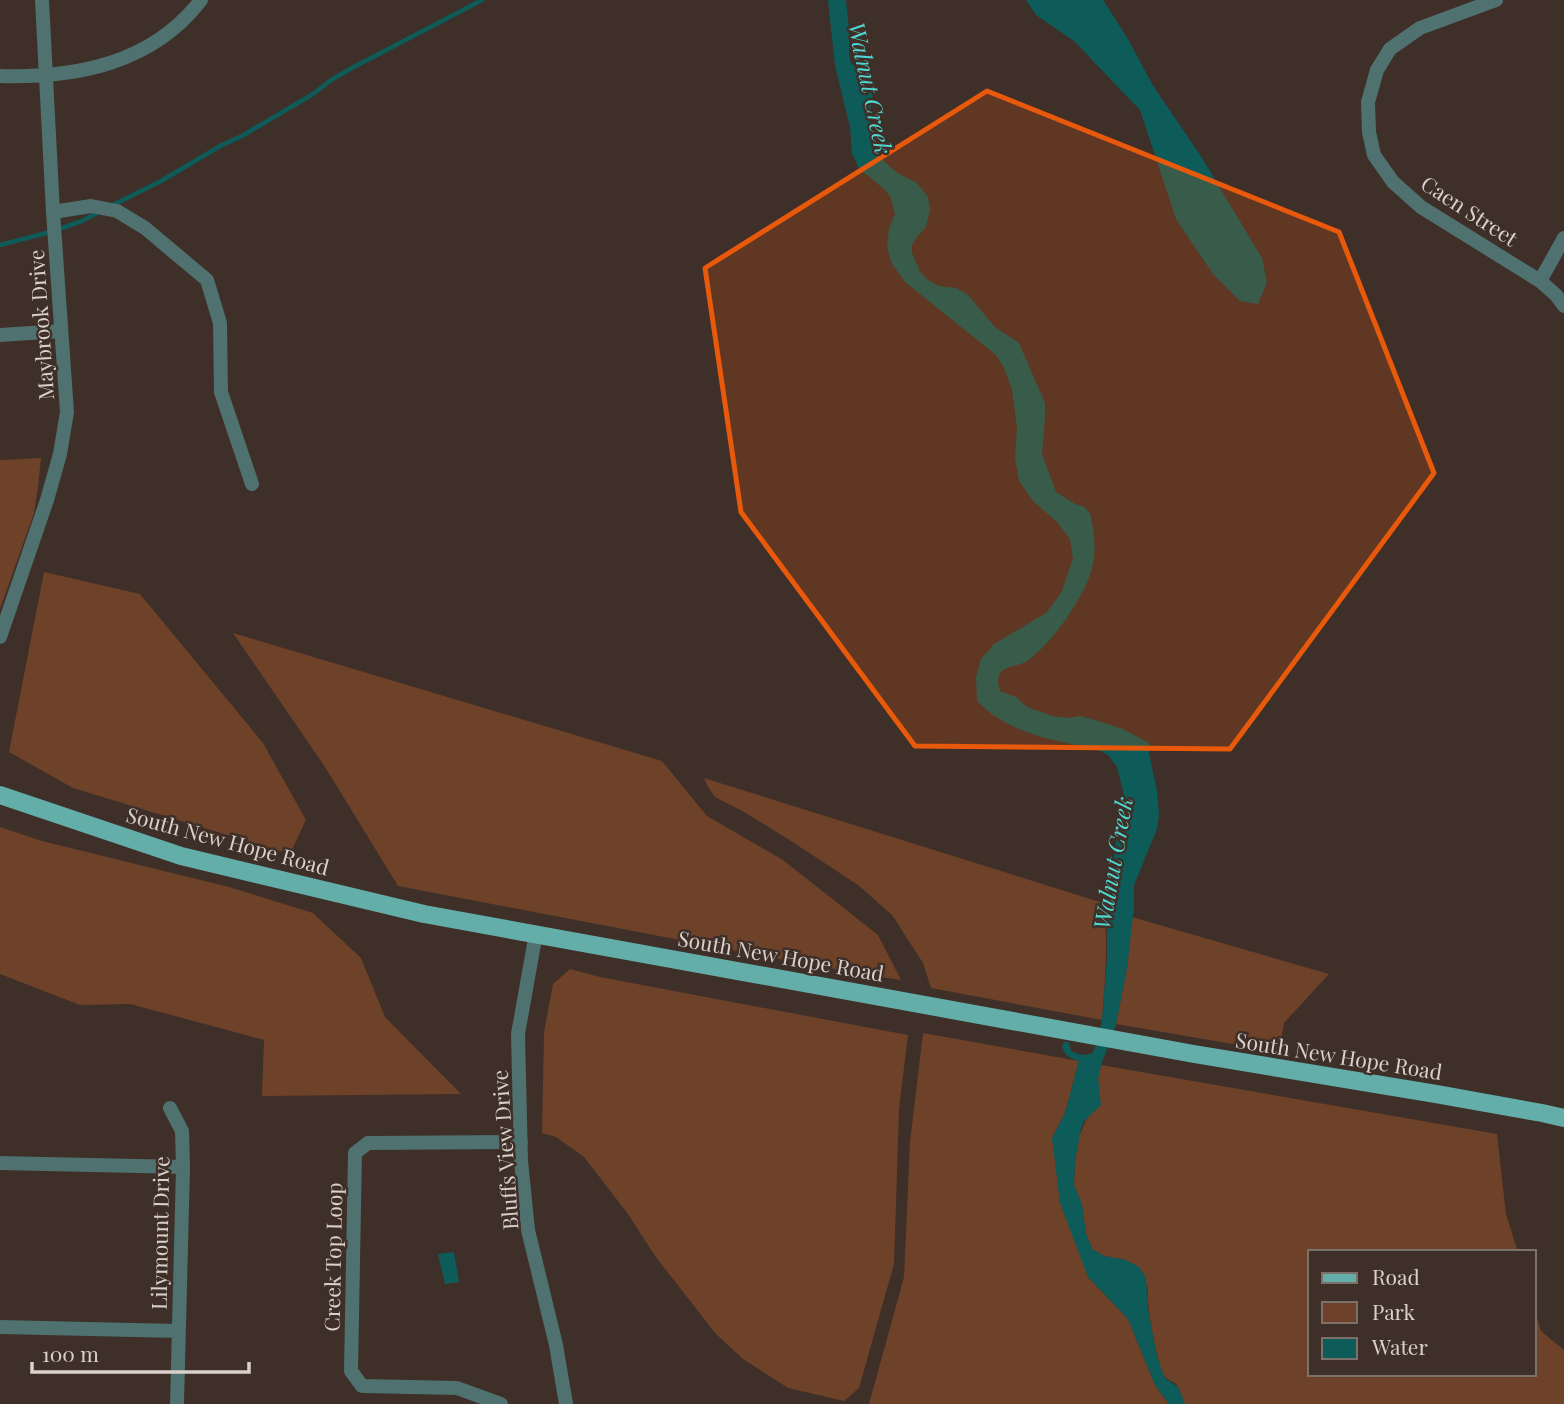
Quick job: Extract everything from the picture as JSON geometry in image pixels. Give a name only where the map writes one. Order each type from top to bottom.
[{"type":"main road","name":"South New Hope Road","points":[[0,795],[181,856],[424,914],[1194,1054],[1564,1118]]},
{"type":"street","name":"Maybrook Drive","points":[[0,637],[47,500],[63,442],[67,412],[42,0]]},
{"type":"street","points":[[0,76],[45,76],[94,69],[135,55],[166,35],[201,0]]},
{"type":"street","name":"Caen Street","points":[[1496,0],[1420,28],[1390,49],[1377,70],[1368,102],[1368,132],[1374,155],[1393,182],[1421,207],[1540,281],[1564,306]]},
{"type":"street","points":[[53,212],[91,206],[117,211],[145,228],[207,280],[220,323],[221,392],[251,484]]},
{"type":"street","points":[[1540,281],[1564,238]]},
{"type":"street","points":[[0,335],[61,331]]},
{"type":"street","name":"Bluffs View Drive","points":[[536,933],[518,1034],[521,1161],[528,1230],[556,1345],[566,1404]]},
{"type":"street","name":"Lilymount Drive","points":[[170,1108],[182,1131],[183,1167],[177,1404]]},
{"type":"street","name":"Creek Top Loop","points":[[501,1404],[457,1388],[362,1386],[351,1371],[355,1153],[368,1143],[521,1142]]},
{"type":"street","points":[[0,1163],[183,1167]]},
{"type":"street","points":[[0,1327],[178,1331]]},
{"type":"highlighted area","points":[[987,91],[1339,232],[1434,473],[1230,749],[915,746],[741,512],[705,268]]},
{"type":"green space","points":[[41,458],[34,513],[0,609],[0,460]]},
{"type":"green space","points":[[44,572],[140,594],[263,743],[306,820],[290,854],[73,788],[9,752]]},
{"type":"green space","points":[[233,633],[662,761],[707,816],[783,860],[878,935],[901,980],[398,886],[325,767]]},
{"type":"green space","points":[[704,778],[1103,903],[1106,947],[1102,1020],[931,988],[923,963],[892,915],[858,885],[744,812],[715,797]]},
{"type":"green space","points":[[0,827],[42,841],[229,887],[313,913],[361,958],[385,1017],[461,1094],[262,1096],[264,1040],[130,1004],[80,1005],[0,974]]},
{"type":"green space","points":[[1132,917],[1329,974],[1284,1023],[1279,1052],[1116,1024],[1127,968]]},
{"type":"green space","points":[[570,969],[600,977],[908,1035],[899,1109],[894,1264],[859,1388],[844,1401],[788,1388],[743,1359],[716,1334],[655,1256],[628,1214],[584,1157],[556,1137],[542,1133],[544,1032],[553,984]]},
{"type":"green space","points":[[923,1033],[1079,1061],[1065,1113],[1052,1138],[1088,1277],[1128,1319],[1155,1385],[1169,1404],[869,1404],[904,1277],[910,1142]]},
{"type":"green space","points":[[1101,1065],[1497,1134],[1506,1214],[1517,1250],[1308,1250],[1308,1376],[1536,1376],[1536,1315],[1541,1331],[1564,1350],[1564,1404],[1185,1404],[1176,1384],[1164,1376],[1161,1367],[1150,1317],[1148,1288],[1126,1260],[1104,1256],[1092,1249],[1086,1233],[1082,1205],[1074,1185],[1075,1161],[1079,1137],[1099,1088]]},
{"type":"water","name":"Walnut Creek","points":[[828,0],[846,0],[851,63],[870,79],[874,87],[869,119],[875,150],[896,172],[917,183],[928,197],[930,209],[926,227],[912,245],[912,253],[920,272],[939,286],[956,288],[967,294],[996,328],[1019,343],[1045,403],[1042,454],[1056,492],[1083,506],[1090,513],[1094,554],[1083,592],[1057,632],[1036,654],[1024,663],[1000,673],[1000,691],[1016,697],[1027,707],[1052,716],[1080,716],[1095,720],[1123,729],[1149,743],[1157,791],[1157,829],[1134,885],[1127,968],[1116,1024],[1098,1079],[1101,1105],[1084,1121],[1081,1129],[1074,1185],[1082,1205],[1086,1233],[1092,1249],[1104,1256],[1126,1260],[1139,1267],[1146,1278],[1148,1310],[1157,1356],[1165,1378],[1178,1387],[1185,1404],[1169,1404],[1155,1385],[1128,1319],[1088,1277],[1060,1203],[1052,1138],[1065,1113],[1079,1061],[1068,1056],[1062,1046],[1064,1042],[1069,1042],[1071,1051],[1085,1055],[1093,1053],[1102,1020],[1107,959],[1103,893],[1106,882],[1115,870],[1118,829],[1126,813],[1117,767],[1109,756],[1101,751],[1019,729],[990,713],[977,701],[976,677],[981,659],[994,644],[1046,613],[1061,593],[1073,559],[1070,539],[1057,522],[1034,502],[1019,481],[1015,458],[1017,427],[1012,390],[996,355],[905,282],[892,264],[887,247],[889,228],[895,214],[886,191],[860,171],[852,153],[850,127],[835,66]]},
{"type":"water","points":[[1026,0],[1103,0],[1152,84],[1202,158],[1262,258],[1267,282],[1258,304],[1240,301],[1213,274],[1176,219],[1140,110],[1074,41],[1036,15]]},
{"type":"water","points":[[454,1252],[459,1282],[445,1284],[438,1254]]},
{"type":"waterway","points":[[113,205],[242,136],[352,68],[482,0]]},
{"type":"waterway","points":[[59,229],[99,212]]},
{"type":"waterway","points":[[0,245],[50,232]]}]
